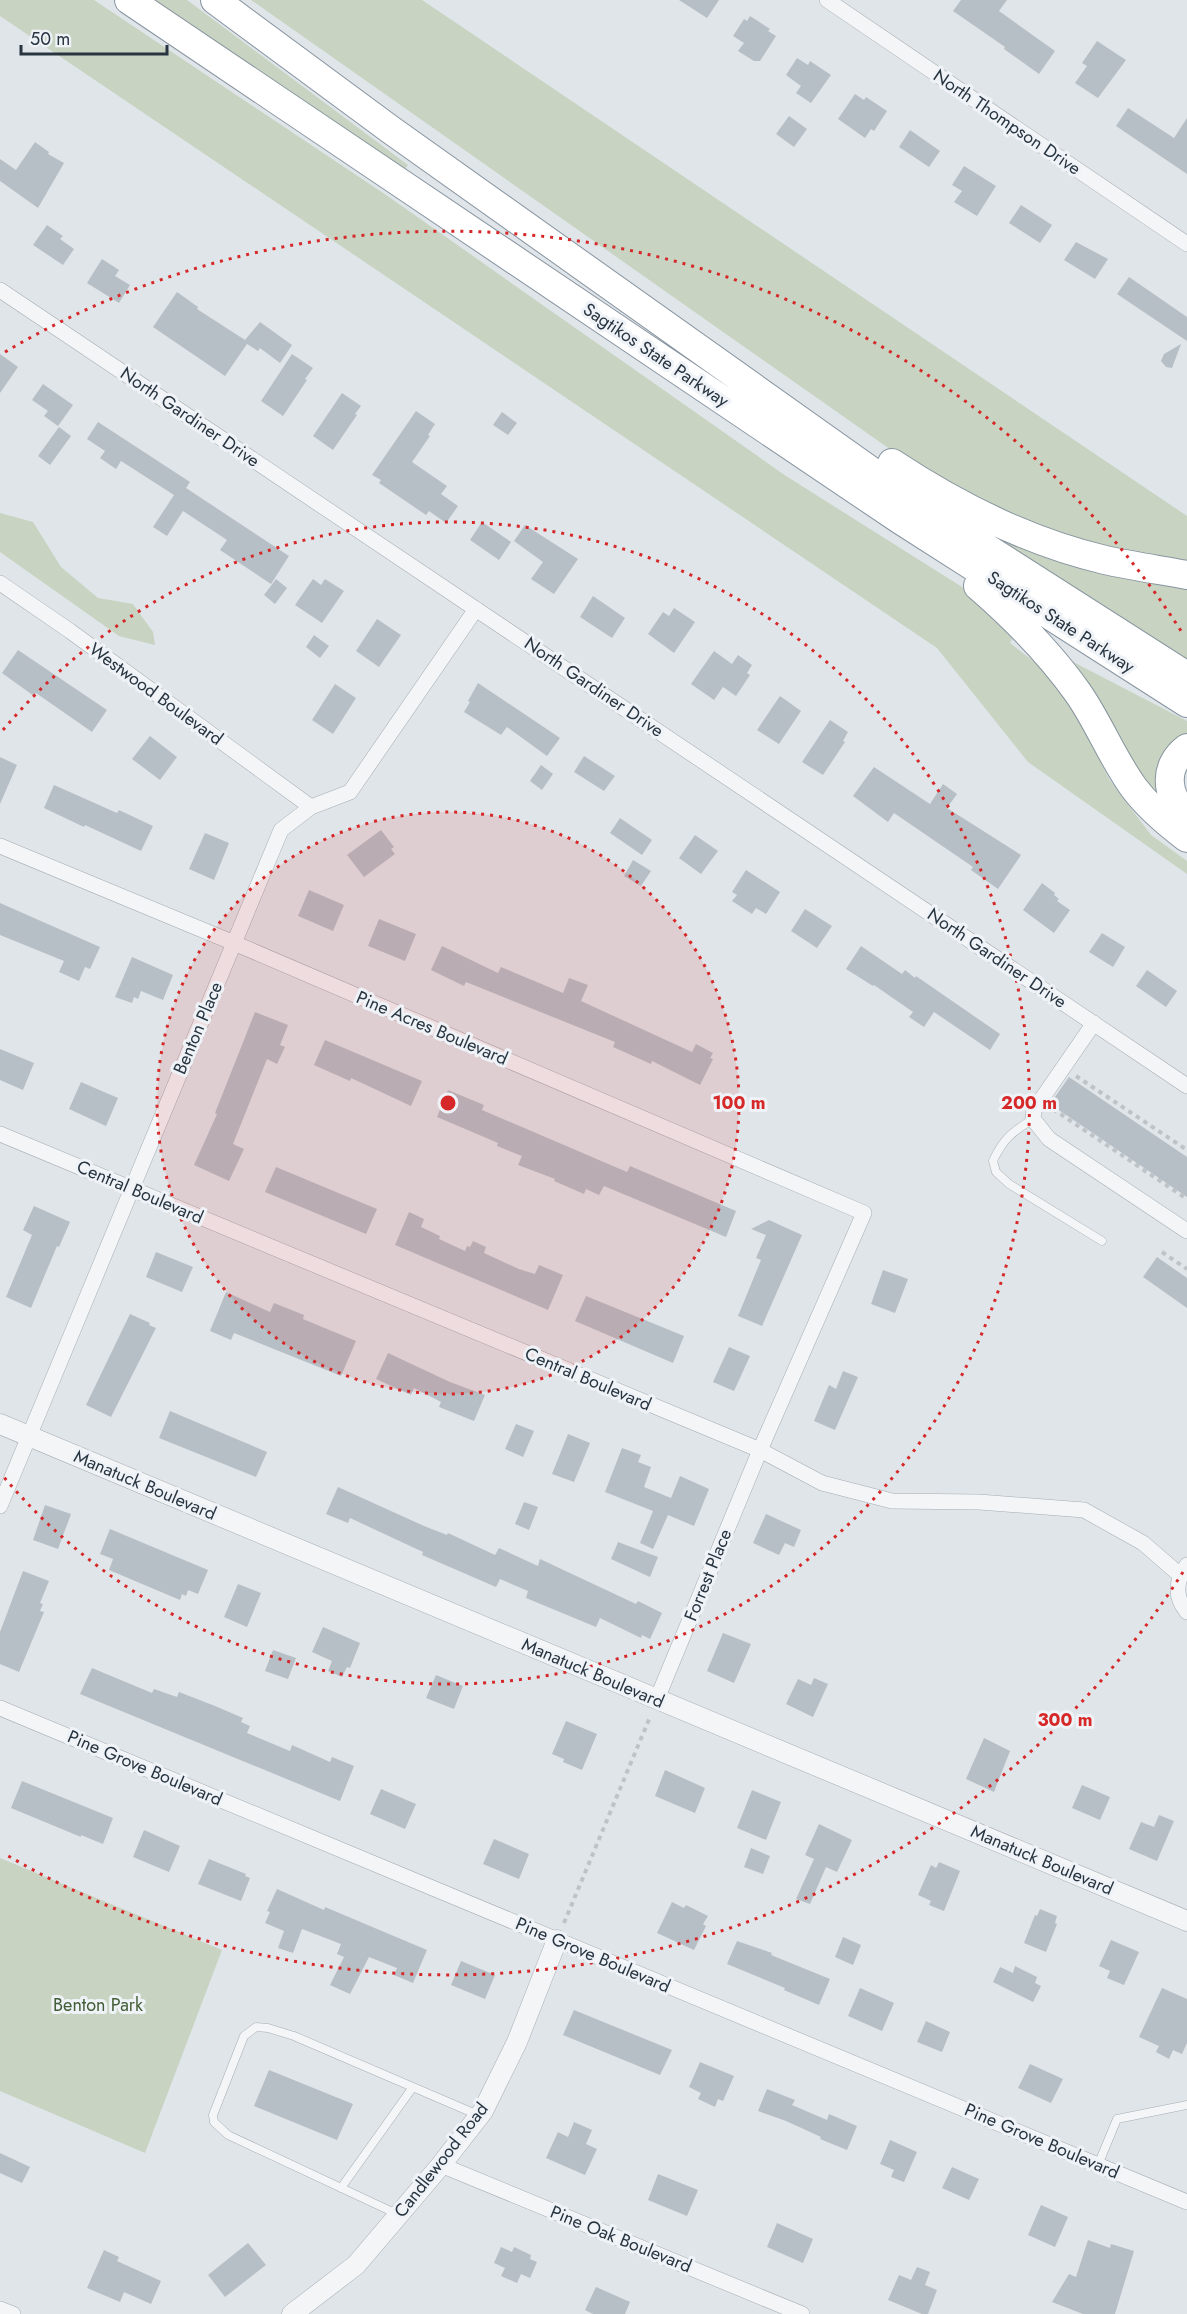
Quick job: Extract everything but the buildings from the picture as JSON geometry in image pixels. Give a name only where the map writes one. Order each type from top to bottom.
[{"type":"highway","name":"Sagtikos State Parkway","points":[[129,0],[899,519],[1187,703]]},
{"type":"highway","name":"Sagtikos State Parkway","points":[[215,0],[400,137],[915,503],[1187,676]]},
{"type":"highway","points":[[736,375],[857,441],[942,496],[1002,525],[1093,556],[1187,575]]},
{"type":"highway","points":[[899,519],[1014,617],[1048,653],[1089,711],[1134,788],[1164,820],[1187,838]]},
{"type":"highway","points":[[1187,748],[1173,764],[1169,779],[1176,804],[1187,814]]},
{"type":"street","name":"North Thompson Drive","points":[[827,0],[1187,244]]},
{"type":"street","name":"North Gardiner Drive","points":[[0,290],[1187,1086]]},
{"type":"street","name":"Westwood Boulevard","points":[[0,583],[70,631],[311,807]]},
{"type":"street","name":"Benton Place","points":[[0,1506],[281,830],[311,807],[350,792],[476,609]]},
{"type":"street","name":"Pine Acres Boulevard","points":[[0,846],[864,1213]]},
{"type":"street","points":[[1094,1023],[1034,1110],[1033,1119],[1049,1139],[1187,1231]]},
{"type":"street","name":"Central Boulevard","points":[[0,1134],[759,1450],[822,1483],[892,1501],[979,1502],[1084,1510],[1143,1543],[1183,1570],[1177,1590],[1181,1605],[1187,1612]]},
{"type":"street","name":"Forrest Place","points":[[657,1699],[759,1450],[864,1213]]},
{"type":"street","name":"Manatuck Boulevard","points":[[0,1424],[1187,1921]]},
{"type":"street","name":"Pine Grove Boulevard","points":[[0,1708],[1187,2202]]},
{"type":"street","name":"Candlewood Road","points":[[292,2314],[356,2265],[479,2116],[517,2042],[557,1940]]},
{"type":"street","name":"Pine Oak Boulevard","points":[[441,2164],[802,2314]]},
{"type":"street","points":[[0,2309],[13,2314]]},
{"type":"lane","points":[[1033,1119],[1010,1133],[998,1149],[993,1161],[996,1172],[1009,1184],[1102,1241]]},
{"type":"lane","points":[[399,2215],[228,2135],[214,2122],[213,2115],[244,2036],[256,2027],[294,2036],[479,2116]]},
{"type":"lane","points":[[341,2188],[413,2087]]},
{"type":"lane","points":[[1098,2165],[1117,2119],[1187,2105]]},
{"type":"path","points":[[1063,1067],[1187,1150]]},
{"type":"path","points":[[1041,1100],[1187,1199]]},
{"type":"path","points":[[1162,1252],[1187,1269]]},
{"type":"path","points":[[557,1940],[657,1699]]},
{"type":"green space","points":[[0,0],[94,0],[389,197],[786,476],[970,592],[1014,636],[1010,643],[1045,670],[1082,725],[1109,779],[1151,835],[1187,861],[1187,874],[1028,762],[937,648],[0,16]]},
{"type":"green space","points":[[142,0],[187,0],[408,165],[402,173]]},
{"type":"green space","points":[[251,0],[422,0],[1187,516],[1187,568],[1119,553],[1045,528],[948,490]]},
{"type":"green space","points":[[0,513],[33,522],[61,567],[98,598],[133,604],[153,632],[155,645],[119,636],[0,552]]},
{"type":"green space","points":[[1007,534],[1187,585],[1187,663],[1004,543]]},
{"type":"green space","points":[[1056,653],[1187,721],[1187,735],[1176,739],[1169,745],[1161,764],[1161,808]]},
{"type":"green space","name":"Benton Park","points":[[0,1858],[222,1950],[145,2153],[0,2091]]}]
